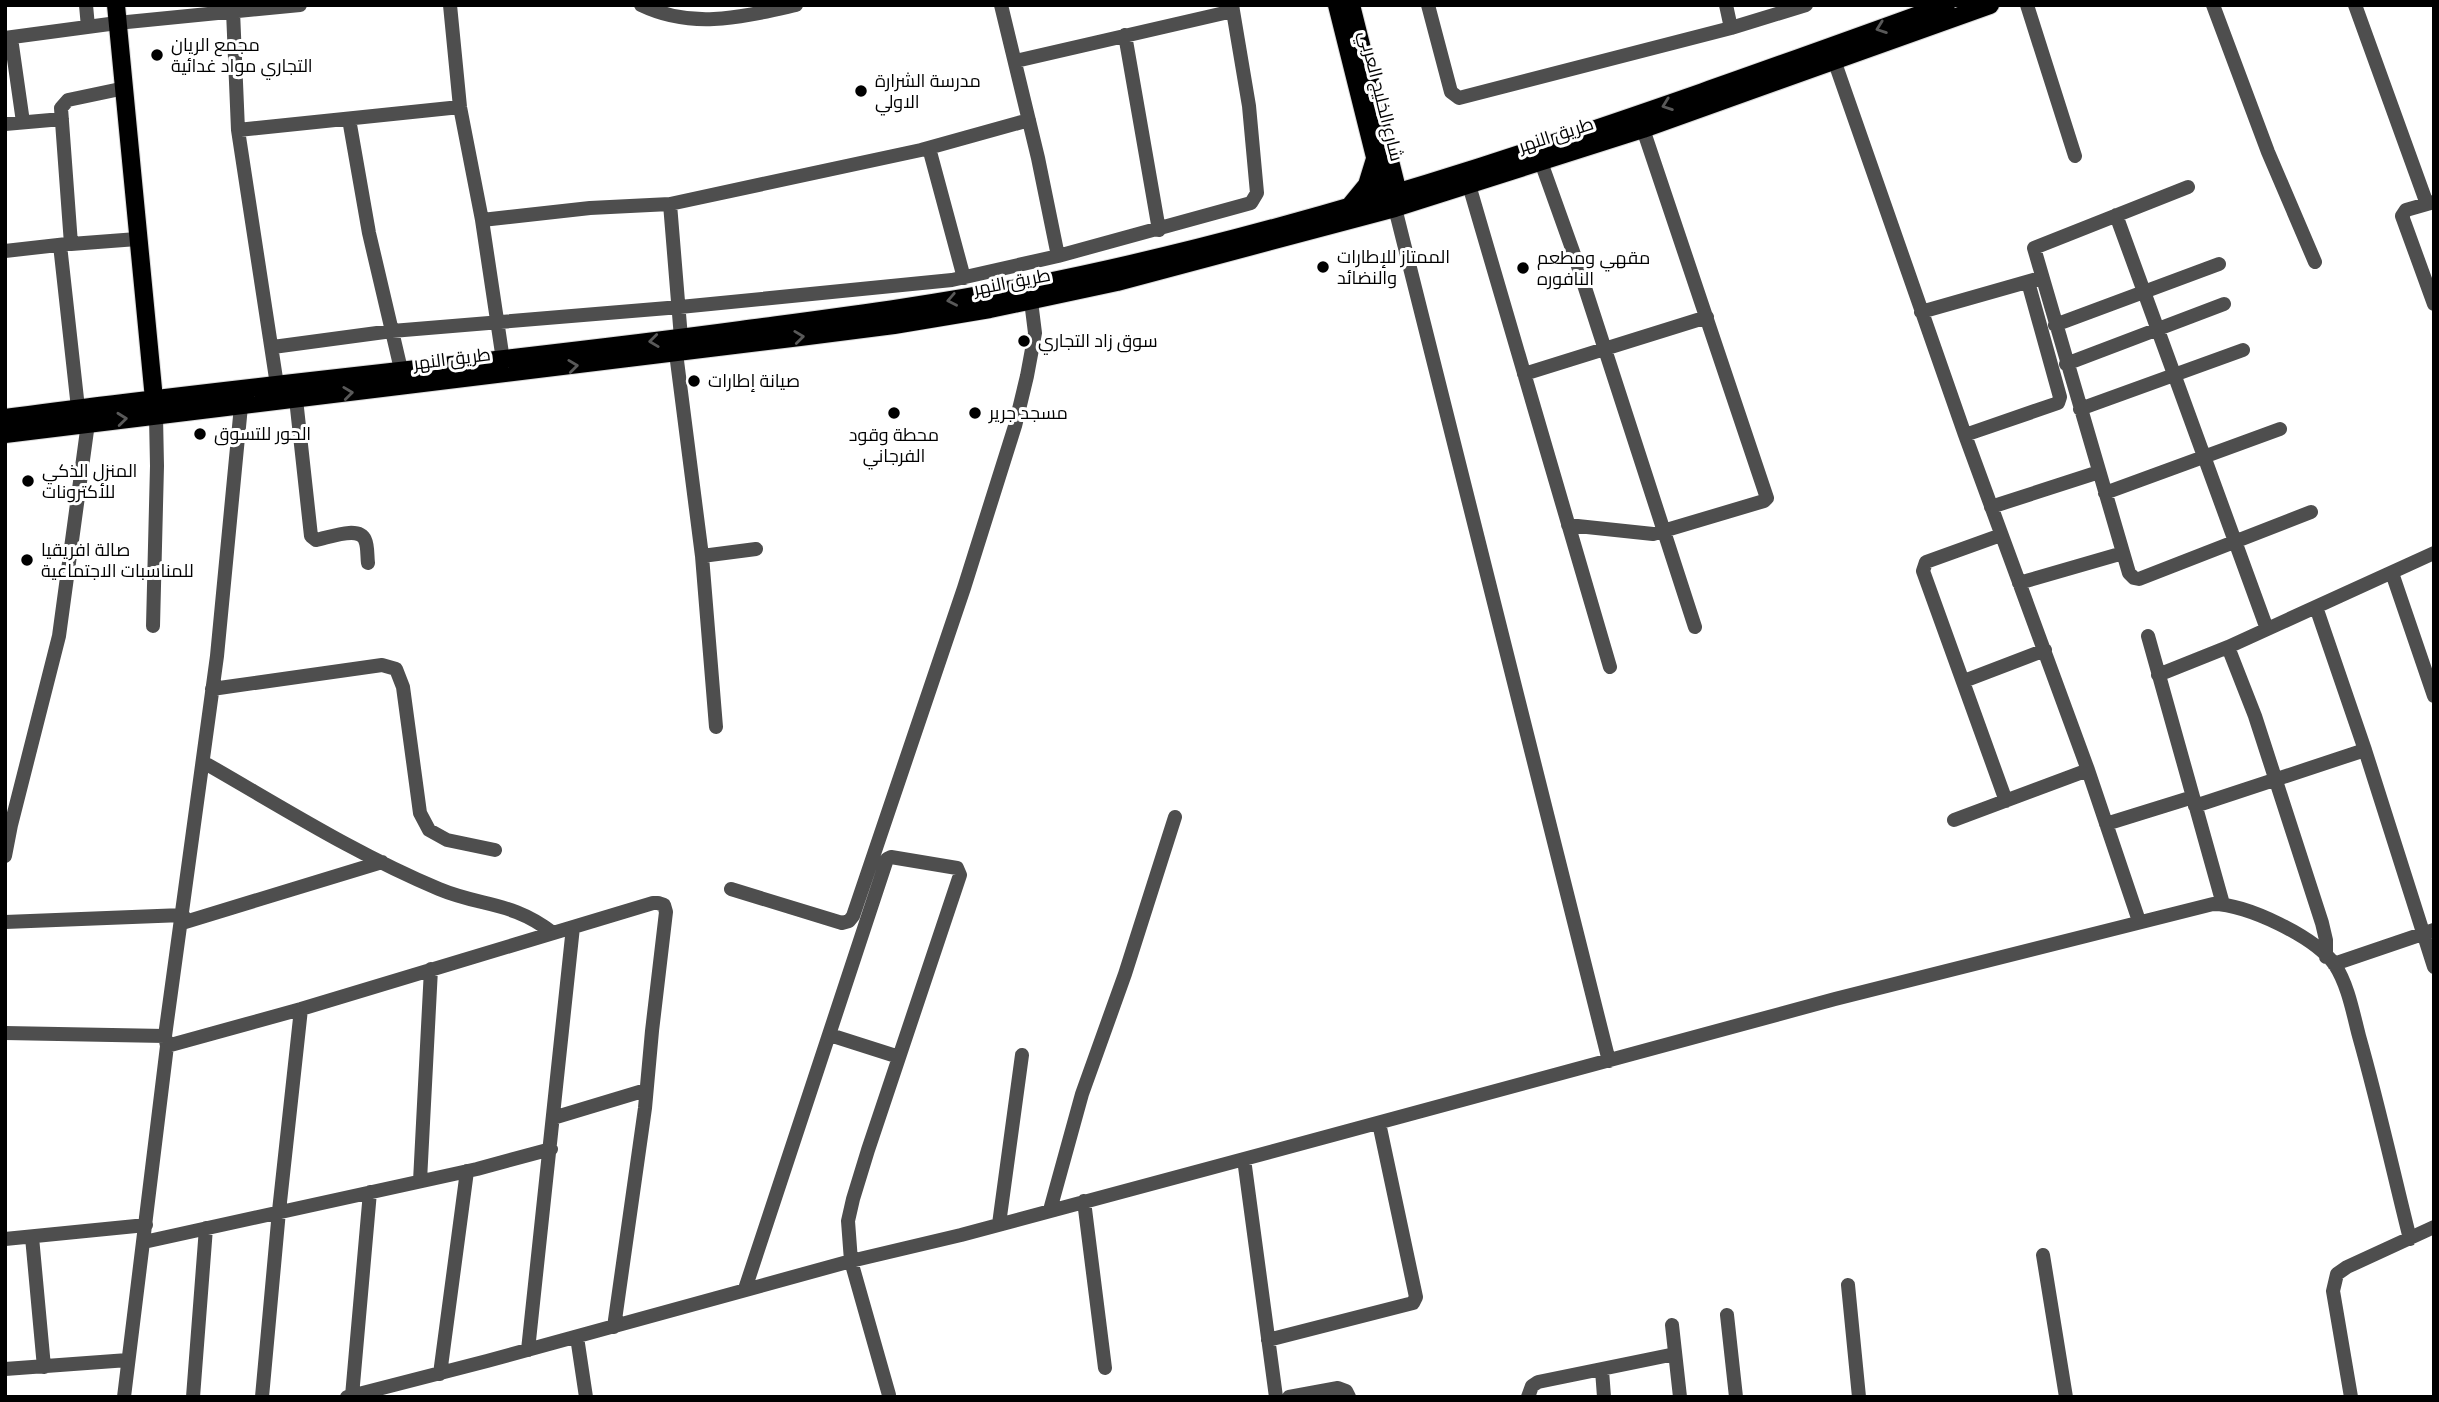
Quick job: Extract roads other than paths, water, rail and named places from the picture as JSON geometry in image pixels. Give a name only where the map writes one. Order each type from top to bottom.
[{"type":"main road","name":"شارع الخليج العربي","points":[[1337,5],[1393,199]]},
{"type":"main road","name":"شارع الخليج العربي","points":[[1351,5],[1381,154]]},
{"type":"main road","name":"طريق النهر","points":[[5,418],[83,416],[155,408],[241,406],[296,400],[503,360],[894,325],[1117,282],[1393,199],[1639,116],[1945,5]]},
{"type":"main road","name":"طريق النهر","points":[[5,434],[83,416],[128,402],[155,408],[179,397],[278,386],[403,378],[678,346],[930,304],[1115,268],[1348,208],[1469,185],[1643,129],[1990,5]]},
{"type":"main road","points":[[117,14],[155,408]]},
{"type":"main road","points":[[1348,208],[1367,185],[1381,154],[1408,176],[1439,182]]},
{"type":"main road","points":[[151,375],[161,387],[179,397]]},
{"type":"main road","points":[[128,402],[139,393],[151,375]]},
{"type":"street","points":[[86,5],[88,27]]},
{"type":"street","points":[[23,122],[8,38],[88,27],[117,14],[233,11],[300,5]]},
{"type":"street","points":[[450,5],[460,107],[482,220],[503,360]]},
{"type":"street","points":[[641,5],[670,17],[686,20],[722,20],[796,5]]},
{"type":"street","points":[[1001,5],[1016,61],[1058,257]]},
{"type":"street","points":[[1428,5],[1451,92],[1459,98],[1731,28],[1806,5]]},
{"type":"street","points":[[1726,5],[1731,28]]},
{"type":"street","points":[[2027,5],[2075,156]]},
{"type":"street","points":[[2213,5],[2268,152],[2315,262]]},
{"type":"street","points":[[2355,5],[2430,203],[2406,210],[2402,216],[2432,296]]},
{"type":"street","points":[[273,347],[392,331],[680,307],[964,278],[1159,230],[1251,203],[1257,196],[1249,106],[1232,8],[1016,61]]},
{"type":"street","points":[[233,11],[238,130],[278,386]]},
{"type":"street","points":[[1125,35],[1159,230]]},
{"type":"street","points":[[1834,60],[1921,313],[2045,650],[2139,921]]},
{"type":"street","points":[[5,856],[8,825],[59,636],[83,416],[65,245],[61,108],[68,100],[125,88]]},
{"type":"street","points":[[238,130],[460,107]]},
{"type":"street","points":[[5,124],[62,119]]},
{"type":"street","points":[[349,119],[369,233],[403,378]]},
{"type":"street","points":[[482,220],[590,208],[670,204],[929,148],[1029,120]]},
{"type":"street","points":[[1568,525],[1649,534],[1767,498],[1643,129]]},
{"type":"street","points":[[929,148],[964,278]]},
{"type":"street","points":[[1541,162],[1605,348],[1695,627]]},
{"type":"street","points":[[1469,185],[1610,667]]},
{"type":"street","points":[[1965,435],[2058,403],[2060,397],[2035,280],[2034,248],[2188,187]]},
{"type":"street","points":[[1393,199],[1609,1061]]},
{"type":"street","points":[[670,204],[680,307],[678,346],[702,556],[716,727]]},
{"type":"street","points":[[2116,215],[2267,629]]},
{"type":"street","points":[[5,251],[138,239]]},
{"type":"street","points":[[2055,325],[2220,264]]},
{"type":"street","points":[[1921,313],[2035,280]]},
{"type":"street","points":[[2035,280],[2055,325],[2123,553],[2129,572],[2134,578],[2139,579],[2311,512]]},
{"type":"street","points":[[731,888],[842,923],[853,916],[964,587],[1018,414],[1035,333],[1031,300]]},
{"type":"street","points":[[2066,363],[2224,304]]},
{"type":"street","points":[[1524,374],[1707,317]]},
{"type":"street","points":[[2080,409],[2243,350]]},
{"type":"street","points":[[296,400],[311,537],[316,540],[354,532],[361,534],[365,540],[368,563]]},
{"type":"street","points":[[124,1397],[166,1041],[212,690],[241,406]]},
{"type":"street","points":[[153,626],[157,467],[155,408]]},
{"type":"street","points":[[2105,493],[2280,429]]},
{"type":"street","points":[[1991,507],[2099,472]]},
{"type":"street","points":[[2001,536],[1926,562],[1923,570],[2006,802]]},
{"type":"street","points":[[702,556],[756,549]]},
{"type":"street","points":[[2019,583],[2123,553]]},
{"type":"street","points":[[2158,675],[2228,647],[2434,553]]},
{"type":"street","points":[[2392,573],[2434,696]]},
{"type":"street","points":[[2316,607],[2429,932],[2434,967]]},
{"type":"street","points":[[2148,636],[2223,904]]},
{"type":"street","points":[[2228,647],[2276,781],[2322,923],[2330,960],[2346,992],[2370,1076],[2410,1239]]},
{"type":"street","points":[[1964,681],[2045,650]]},
{"type":"street","points":[[212,690],[382,665],[396,669],[403,687],[420,813],[429,831],[447,840],[495,850]]},
{"type":"street","points":[[2106,824],[2276,781],[2365,750]]},
{"type":"street","points":[[203,762],[382,862],[442,891],[515,910],[535,919],[553,933]]},
{"type":"street","points":[[1954,820],[2088,770]]},
{"type":"street","points":[[1050,1210],[1082,1094],[1125,974],[1175,817]]},
{"type":"street","points":[[746,1289],[889,857],[957,867],[960,875],[899,1056],[848,1221],[851,1261],[888,1395]]},
{"type":"street","points":[[5,922],[182,919],[382,862]]},
{"type":"street","points":[[5,1034],[166,1041],[301,1009],[653,904],[664,905],[666,912],[646,1090],[614,1327]]},
{"type":"street","points":[[370,1192],[350,1396],[1835,999],[2203,905],[2223,904],[2272,920],[2303,938],[2330,960]]},
{"type":"street","points":[[528,1350],[573,927]]},
{"type":"street","points":[[2330,960],[2429,932]]},
{"type":"street","points":[[419,1181],[431,969]]},
{"type":"street","points":[[262,1397],[301,1009]]},
{"type":"street","points":[[830,1035],[899,1056]]},
{"type":"street","points":[[999,1224],[1022,1055]]},
{"type":"street","points":[[554,1118],[646,1090]]},
{"type":"street","points":[[1269,1340],[1413,1303],[1416,1297],[1378,1123]]},
{"type":"street","points":[[144,1242],[467,1171],[551,1149]]},
{"type":"street","points":[[1244,1159],[1276,1397]]},
{"type":"street","points":[[440,1374],[467,1171]]},
{"type":"street","points":[[1084,1201],[1105,1368]]},
{"type":"street","points":[[5,1240],[146,1225]]},
{"type":"street","points":[[2351,1397],[2333,1291],[2337,1274],[2434,1227]]},
{"type":"street","points":[[193,1397],[206,1228]]},
{"type":"street","points":[[33,1237],[44,1367]]},
{"type":"street","points":[[2043,1255],[2066,1397]]},
{"type":"street","points":[[1848,1285],[1859,1397]]},
{"type":"street","points":[[1727,1315],[1735,1397]]},
{"type":"street","points":[[1672,1325],[1680,1397]]},
{"type":"street","points":[[577,1337],[586,1397]]},
{"type":"street","points":[[1528,1397],[1532,1386],[1538,1382],[1675,1354]]},
{"type":"street","points":[[5,1369],[128,1360]]},
{"type":"street","points":[[1602,1370],[1604,1397]]},
{"type":"street","points":[[1289,1397],[1338,1388],[1346,1391],[1349,1397]]},
{"type":"place","name":"مجمع الريان التجاري مواد غدائية","points":[[157,55]]},
{"type":"place","name":"مدرسة الشرارة الاولي","points":[[861,91]]},
{"type":"place","name":"الممتاز للإطارات والنضائد","points":[[1323,267]]},
{"type":"place","name":"مقهي ومطعم النافوره","points":[[1523,268]]},
{"type":"place","name":"سوق زاد التجاري","points":[[1024,341]]},
{"type":"place","name":"صيانة إطارات","points":[[694,381]]},
{"type":"place","name":"محطة وقود الفرجاني","points":[[894,413]]},
{"type":"place","name":"مسجد جرير","points":[[975,413]]},
{"type":"place","name":"الحور للتسوق","points":[[200,434]]},
{"type":"place","name":"المنزل الذكي للأكترونات","points":[[28,481]]},
{"type":"place","name":"صالة افريقيا للمناسبات الاجتماعية","points":[[27,560]]}]
